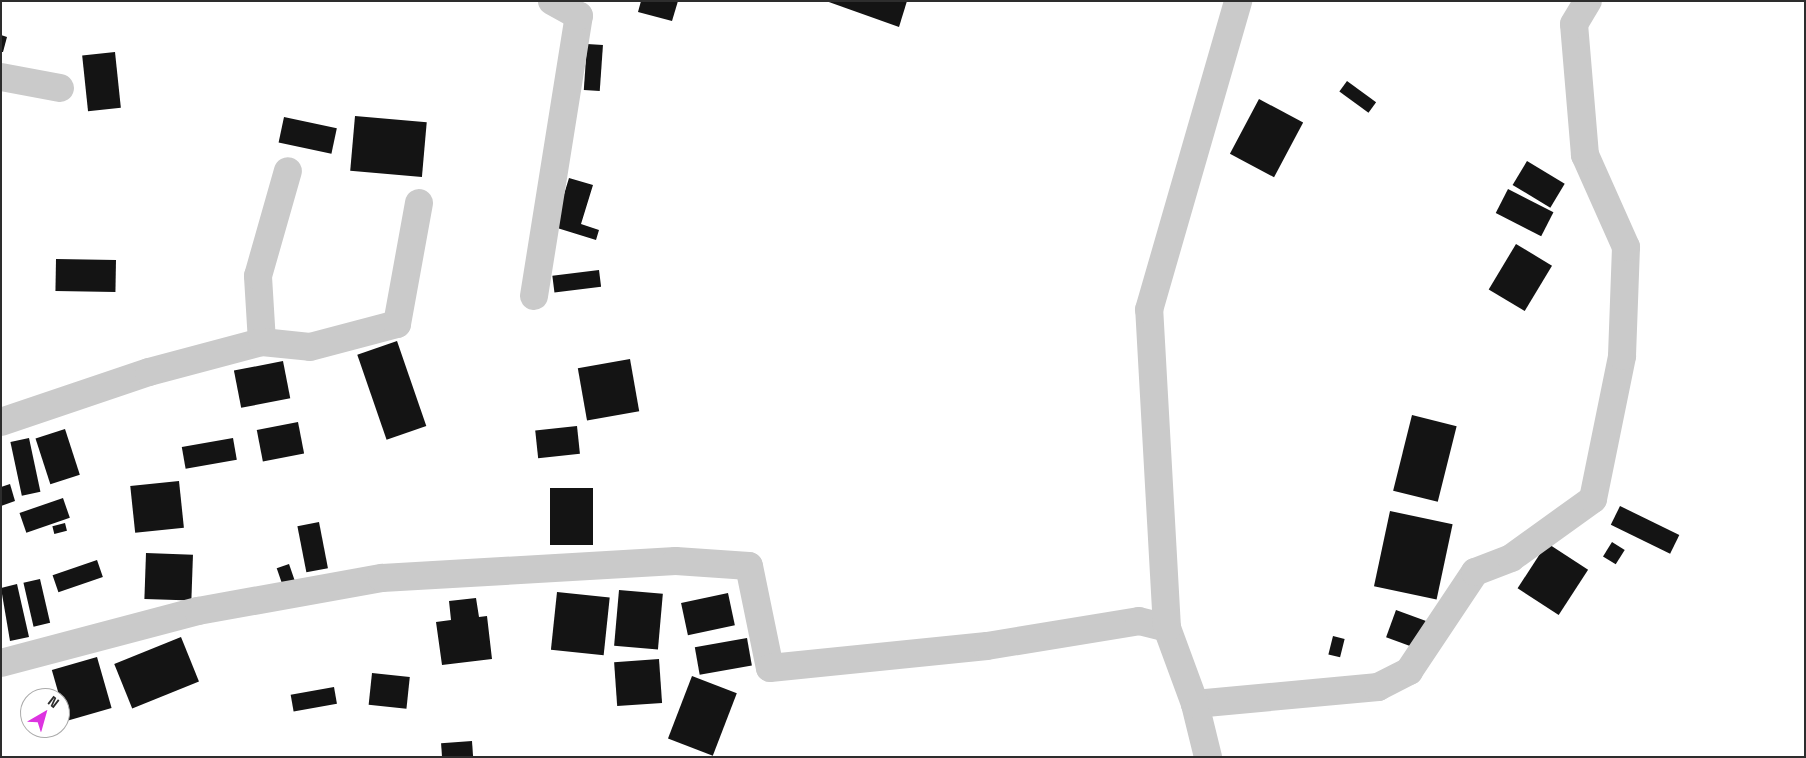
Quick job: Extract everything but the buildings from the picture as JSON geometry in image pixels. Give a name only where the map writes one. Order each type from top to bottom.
[{"type":"street","points":[[534,296],[578,16],[552,1]]},
{"type":"street","points":[[1208,757],[1196,704],[1167,628],[1148,310],[1238,1]]},
{"type":"street","points":[[1196,704],[1378,686],[1409,671],[1475,572],[1511,558],[1593,499],[1622,356],[1626,247],[1585,155],[1574,24],[1588,1]]},
{"type":"street","points":[[1,77],[60,88]]},
{"type":"street","points":[[262,342],[258,276],[288,171]]},
{"type":"street","points":[[1,422],[149,372],[262,342],[310,348],[397,324],[419,203]]},
{"type":"street","points":[[1,664],[198,611],[382,578],[676,560],[749,566],[770,668],[988,646],[1139,621],[1167,628]]}]
